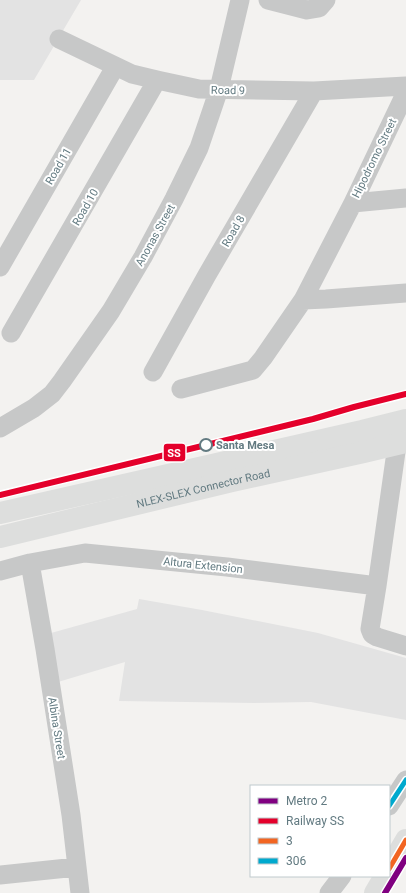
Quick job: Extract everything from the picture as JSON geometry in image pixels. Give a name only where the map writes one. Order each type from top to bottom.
[{"type":"main road","name":"NLEX-SLEX Connector Road","points":[[0,513],[406,420]]},
{"type":"main road","name":"NLEX-SLEX Connector Road","points":[[0,537],[232,480],[364,452],[397,441]]},
{"type":"main road","points":[[390,867],[406,840]]},
{"type":"main road","points":[[375,893],[384,877]]},
{"type":"street","name":"Anonas Street","points":[[0,428],[34,408],[52,394],[79,359],[111,311],[143,257],[174,199],[198,148],[219,89],[240,0]]},
{"type":"street","points":[[268,0],[307,10],[319,8],[326,0]]},
{"type":"street","name":"Road 9","points":[[59,39],[132,74],[199,89],[314,91],[406,86]]},
{"type":"street","name":"Road 11","points":[[0,266],[115,66]]},
{"type":"street","name":"Road 10","points":[[11,333],[157,80]]},
{"type":"street","name":"Road 8","points":[[152,372],[314,91]]},
{"type":"street","name":"Hipodromo Street","points":[[181,389],[253,370],[263,358],[303,300],[353,203],[406,92]]},
{"type":"street","name":"Hipodromo Street","points":[[353,203],[406,198]]},
{"type":"street","points":[[303,300],[406,293]]},
{"type":"street","points":[[397,441],[394,444],[396,452],[370,629],[372,634],[377,637],[406,646]]},
{"type":"street","name":"Altura Extension","points":[[0,571],[30,563],[85,553],[228,567],[377,586]]},
{"type":"street","name":"Albina Street","points":[[30,563],[71,815],[80,893]]},
{"type":"street","points":[[390,804],[406,780]]},
{"type":"street","points":[[0,875],[77,867]]},
{"type":"street","points":[[329,893],[341,877]]},
{"type":"shaded area","points":[[0,0],[81,0],[34,80],[0,80]]},
{"type":"shaded area","points":[[139,599],[318,633],[406,658],[406,720],[311,702],[254,703],[119,701],[125,662],[58,682],[51,633],[137,609]]},
{"type":"metro line","name":"2","points":[[385,893],[406,858]]},
{"type":"rail line","name":"SS","points":[[0,495],[313,419],[406,394]]},
{"type":"transit line","name":"306","points":[[390,804],[406,780]]},
{"type":"transit line","name":"3","points":[[390,867],[406,840]]},
{"type":"place","name":"Santa Mesa","points":[[206,445]]}]
